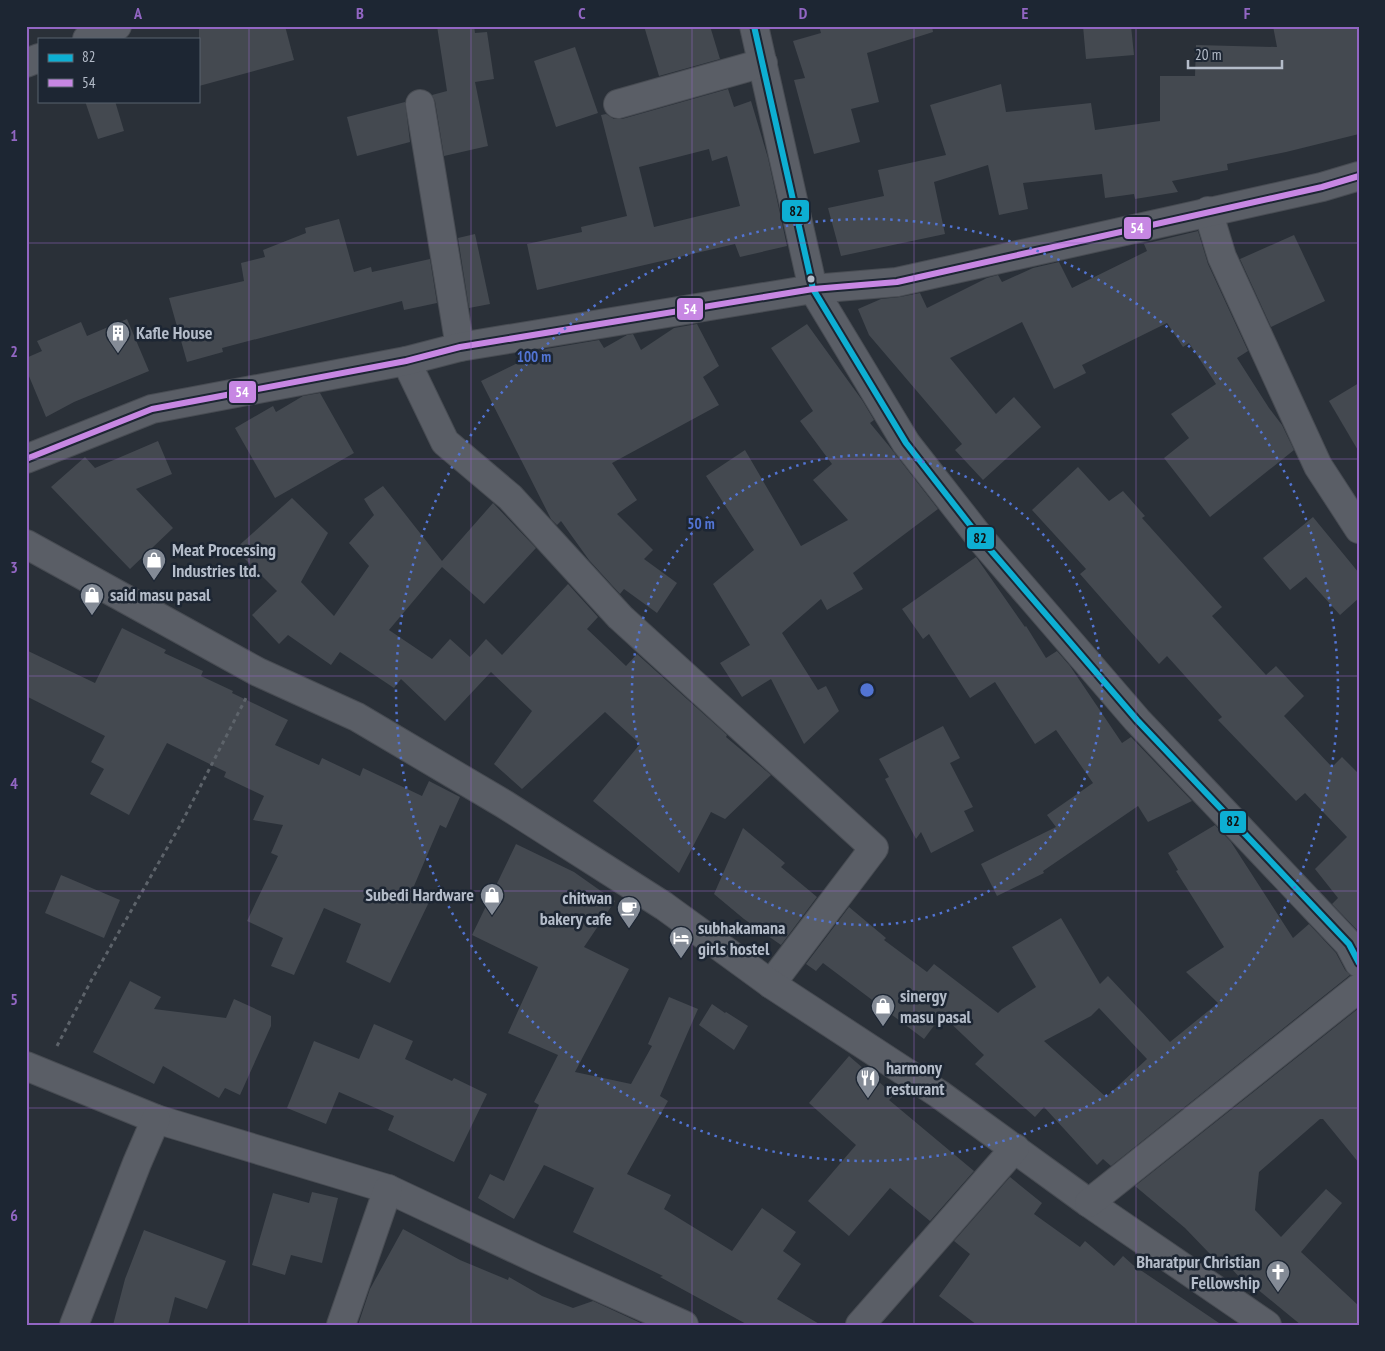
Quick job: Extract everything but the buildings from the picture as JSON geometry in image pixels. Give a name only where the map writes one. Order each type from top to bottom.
[{"type":"street","points":[[89,38],[117,26]]},
{"type":"street","points":[[754,26],[812,289],[906,443],[981,539],[1137,720],[1349,944],[1359,963]]},
{"type":"street","points":[[26,63],[38,58]]},
{"type":"street","points":[[618,104],[763,64]]},
{"type":"street","points":[[420,104],[460,347]]},
{"type":"street","points":[[26,458],[152,409],[406,361],[460,347],[812,289],[897,282],[1322,187],[1359,176]]},
{"type":"street","points":[[1208,211],[1222,257],[1318,466],[1359,529]]},
{"type":"street","points":[[406,361],[445,442],[510,497],[620,617],[874,848],[771,984]]},
{"type":"street","points":[[26,544],[258,672],[357,717],[504,804],[664,906],[771,984],[939,1094],[1089,1203],[1267,1325]]},
{"type":"street","points":[[1089,1203],[1359,988]]},
{"type":"street","points":[[35,1069],[156,1118],[388,1189],[684,1325]]},
{"type":"street","points":[[74,1325],[156,1118]]},
{"type":"street","points":[[860,1325],[1015,1148]]},
{"type":"street","points":[[341,1325],[388,1189]]},
{"type":"path","points":[[35,1069],[92,979],[182,822],[258,672]]},
{"type":"transit line","name":"82","points":[[754,26],[813,289],[906,443],[981,539],[1137,720],[1349,944],[1359,963]]},
{"type":"transit line","name":"54","points":[[26,459],[152,409],[406,361],[460,347],[813,289],[897,282],[1322,187],[1359,176]]},
{"type":"place","name":"Kafle House","points":[[118,354]]},
{"type":"place","name":"Meat Processing Industries ltd.","points":[[154,581]]},
{"type":"place","name":"said masu pasal","points":[[92,616]]},
{"type":"place","name":"Subedi Hardware","points":[[492,916]]},
{"type":"place","name":"chitwan bakery cafe","points":[[629,929]]},
{"type":"place","name":"subhakamana girls hostel","points":[[681,959]]},
{"type":"place","name":"sinergy masu pasal","points":[[883,1027]]},
{"type":"place","name":"harmony resturant","points":[[868,1099]]},
{"type":"place","name":"Bharatpur Christian Fellowship","points":[[1278,1293]]}]
